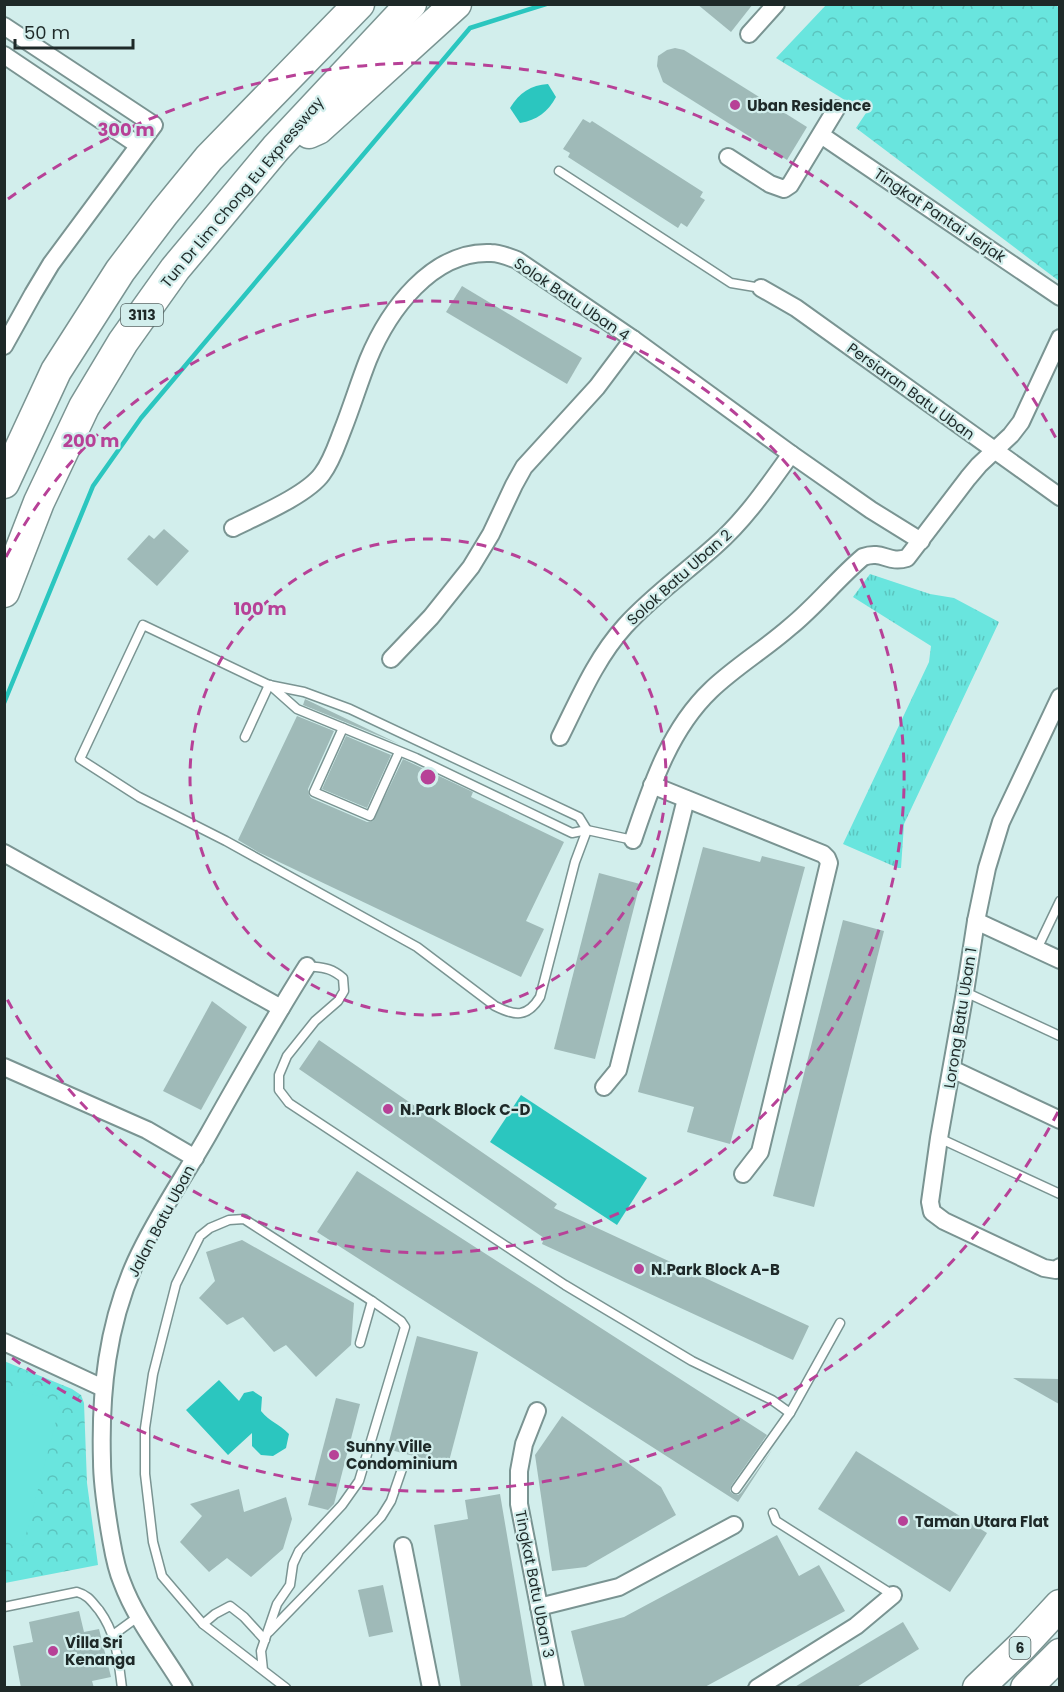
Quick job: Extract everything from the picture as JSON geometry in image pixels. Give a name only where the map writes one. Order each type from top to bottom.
[{"type":"highway","name":"Tun Dr Lim Chong Eu Expressway","points":[[4,592],[39,502],[84,407],[117,352],[174,269],[276,148],[411,4]]},
{"type":"highway","points":[[276,148],[318,129],[456,4]]},
{"type":"highway","name":"3113","points":[[4,483],[56,371],[120,271],[209,158],[356,6]]},
{"type":"highway","name":"6","points":[[978,1688],[1059,1605]]},
{"type":"highway","name":"6","points":[[1026,1688],[1059,1654]]},
{"type":"street","points":[[749,34],[776,4]]},
{"type":"street","points":[[4,26],[154,125],[51,264],[4,346]]},
{"type":"street","points":[[4,55],[138,145]]},
{"type":"street","points":[[728,157],[784,189],[790,185],[836,109]]},
{"type":"street","name":"Tingkat Pantai Jerjak","points":[[821,135],[1059,297]]},
{"type":"street","name":"Solok Batu Uban 4","points":[[233,528],[309,488],[322,474],[334,454],[369,358],[388,321],[415,286],[435,268],[460,256],[490,252],[517,260],[633,339],[871,510],[921,541]]},
{"type":"street","name":"Persiaran Batu Uban","points":[[761,288],[796,308],[1059,497]]},
{"type":"street","points":[[633,840],[652,785],[672,742],[685,721],[710,691],[792,626],[863,557],[872,554],[899,561],[907,558],[968,478],[1022,422],[1059,338]]},
{"type":"street","points":[[390,659],[431,617],[471,567],[491,534],[524,467],[597,387],[633,339]]},
{"type":"street","name":"Solok Batu Uban 2","points":[[560,737],[595,668],[624,627],[732,529],[759,498],[791,454]]},
{"type":"street","name":"Lorong Batu Uban 1","points":[[1059,697],[1001,822],[987,868],[976,921],[930,1202],[932,1212],[944,1221],[1044,1268],[1056,1270],[1059,1267]]},
{"type":"street","points":[[652,785],[823,854],[829,863],[760,1152],[743,1174]]},
{"type":"street","points":[[604,1087],[618,1070],[686,799]]},
{"type":"street","points":[[4,853],[280,1008]]},
{"type":"street","points":[[976,921],[1059,960]]},
{"type":"street","name":"Jalan Batu Uban","points":[[184,1688],[129,1599],[116,1564],[104,1499],[101,1436],[103,1388],[110,1342],[123,1293],[132,1270],[156,1224],[280,1008],[307,966]]},
{"type":"street","points":[[4,1066],[147,1130],[195,1158]]},
{"type":"street","points":[[952,1069],[1059,1120]]},
{"type":"street","points":[[4,1342],[103,1388]]},
{"type":"street","name":"Tingkat Batu Uban 3","points":[[537,1411],[524,1444],[519,1471],[519,1504],[555,1688]]},
{"type":"street","points":[[539,1607],[619,1587],[734,1525]]},
{"type":"street","points":[[403,1546],[431,1688]]},
{"type":"street","points":[[757,1688],[856,1626],[893,1594]]},
{"type":"lane","points":[[559,171],[731,284],[761,288]]},
{"type":"lane","points":[[143,626],[269,685],[304,692],[350,710],[579,817],[587,830],[575,862],[540,997],[533,1007],[523,1012],[509,1013],[495,1006],[410,943],[226,841],[139,797],[80,759],[143,626]]},
{"type":"lane","points":[[269,685],[297,709],[399,752],[572,832],[587,830],[633,840]]},
{"type":"lane","points":[[245,737],[269,685]]},
{"type":"lane","points":[[343,728],[314,792],[370,816],[399,752]]},
{"type":"lane","points":[[1037,949],[1059,901]]},
{"type":"lane","points":[[307,966],[328,968],[334,971],[343,978],[344,990],[338,1001],[315,1021],[287,1056],[279,1075],[279,1090],[289,1103],[565,1285],[692,1362],[772,1400],[790,1413]]},
{"type":"lane","points":[[965,992],[1059,1036]]},
{"type":"lane","points":[[939,1138],[1059,1194]]},
{"type":"lane","points":[[263,1670],[261,1651],[277,1604],[290,1585],[299,1551],[342,1504],[359,1481],[405,1327],[401,1321],[372,1301],[244,1220],[229,1220],[210,1228],[200,1236],[176,1284],[153,1374],[145,1428],[145,1474],[153,1542],[162,1576],[203,1624],[286,1688]]},
{"type":"lane","points":[[360,1343],[372,1301]]},
{"type":"lane","points":[[736,1489],[790,1413],[840,1323]]},
{"type":"lane","points":[[266,1637],[381,1517],[392,1501],[402,1469]]},
{"type":"lane","points":[[773,1513],[776,1521],[893,1594]]},
{"type":"lane","points":[[4,1607],[77,1592],[83,1593],[108,1624],[116,1642],[122,1688]]},
{"type":"lane","points":[[203,1624],[230,1606],[266,1637]]},
{"type":"lane","points":[[113,1635],[139,1616]]},
{"type":"green space","points":[[827,4],[1055,4],[1059,8],[1059,281],[856,128],[866,113],[776,58]]},
{"type":"green space","points":[[870,574],[930,594],[954,598],[999,622],[904,824],[901,868],[843,844],[929,662],[931,646],[853,597]]},
{"type":"green space","points":[[4,1361],[72,1389],[81,1395],[84,1403],[87,1483],[98,1565],[5,1583]]},
{"type":"green space","points":[[5,1387],[61,1402],[23,1546],[5,1541]]},
{"type":"shaded area","points":[[548,84],[556,97],[553,102],[541,115],[520,123],[510,108],[521,94],[531,88]]},
{"type":"shaded area","points":[[521,1095],[647,1178],[617,1225],[490,1142]]},
{"type":"shaded area","points":[[219,1380],[239,1401],[244,1393],[253,1391],[262,1397],[261,1411],[289,1434],[286,1448],[273,1456],[261,1455],[252,1446],[252,1433],[228,1455],[186,1410]]},
{"type":"building","points":[[697,4],[753,4],[731,32]]},
{"type":"building","name":"Uban Residence","points":[[675,48],[684,50],[807,127],[787,160],[663,82],[657,66],[658,56]]},
{"type":"building","points":[[583,119],[590,123],[592,121],[703,192],[700,197],[705,200],[687,227],[681,223],[678,228],[568,157],[570,153],[563,149]]},
{"type":"building","points":[[462,286],[582,358],[567,384],[446,312]]},
{"type":"building","points":[[164,529],[189,551],[157,586],[127,559],[149,535],[154,539]]},
{"type":"building","points":[[305,699],[399,744],[303,705]]},
{"type":"building","points":[[297,716],[334,731],[308,789],[311,798],[367,822],[373,821],[403,759],[473,792],[471,797],[564,842],[526,921],[544,929],[521,977],[258,852],[238,840]]},
{"type":"building","points":[[346,736],[391,755],[367,808],[322,789]]},
{"type":"building","points":[[703,847],[760,862],[762,856],[805,867],[730,1144],[687,1132],[694,1107],[638,1092]]},
{"type":"building","points":[[599,873],[640,884],[595,1059],[554,1049]]},
{"type":"building","points":[[843,920],[884,931],[814,1207],[773,1196]]},
{"type":"building","points":[[212,1001],[247,1027],[201,1110],[163,1091]]},
{"type":"building","points":[[319,1040],[557,1204],[554,1208],[809,1326],[793,1360],[542,1244],[544,1238],[299,1069]]},
{"type":"building","points":[[357,1171],[767,1435],[731,1486],[730,1491],[733,1494],[741,1493],[772,1450],[738,1502],[317,1232]]},
{"type":"building","points":[[242,1240],[354,1303],[351,1345],[316,1377],[286,1345],[274,1352],[243,1317],[227,1325],[199,1298],[215,1281],[206,1252]]},
{"type":"building","points":[[417,1336],[478,1352],[448,1465],[387,1449]]},
{"type":"building","points":[[1013,1378],[1059,1379],[1059,1404]]},
{"type":"building","name":"Sunny Ville Condominium","points":[[336,1398],[360,1404],[334,1504],[328,1510],[308,1505]]},
{"type":"building","points":[[562,1416],[661,1487],[676,1515],[586,1567],[552,1571],[535,1455]]},
{"type":"building","name":"Taman Utara Flat","points":[[856,1451],[987,1533],[950,1592],[818,1509]]},
{"type":"building","points":[[239,1489],[244,1512],[286,1497],[292,1519],[283,1549],[251,1577],[227,1558],[209,1572],[180,1542],[202,1516],[190,1504]]},
{"type":"building","points":[[500,1494],[533,1688],[461,1688],[434,1525],[468,1519],[465,1500]]},
{"type":"building","points":[[777,1535],[799,1576],[819,1565],[845,1611],[703,1688],[585,1688],[571,1631],[624,1617]]},
{"type":"building","points":[[383,1585],[393,1632],[369,1637],[358,1590]]},
{"type":"building","name":"Villa Sri Kenanga","points":[[79,1611],[84,1632],[99,1629],[111,1677],[92,1681],[94,1688],[21,1688],[13,1646],[33,1642],[29,1622]]},
{"type":"building","points":[[903,1622],[919,1649],[855,1688],[793,1688]]},
{"type":"waterway","points":[[4,703],[93,486],[141,418],[470,28],[546,4]]},
{"type":"place","name":"Uban Residence","points":[[735,105]]},
{"type":"place","name":"N.Park Block C-D","points":[[388,1109]]},
{"type":"place","name":"N.Park Block A-B","points":[[639,1269]]},
{"type":"place","name":"Sunny Ville Condominium","points":[[334,1455]]},
{"type":"place","name":"Taman Utara Flat","points":[[903,1521]]},
{"type":"place","name":"Villa Sri Kenanga","points":[[53,1651]]}]
